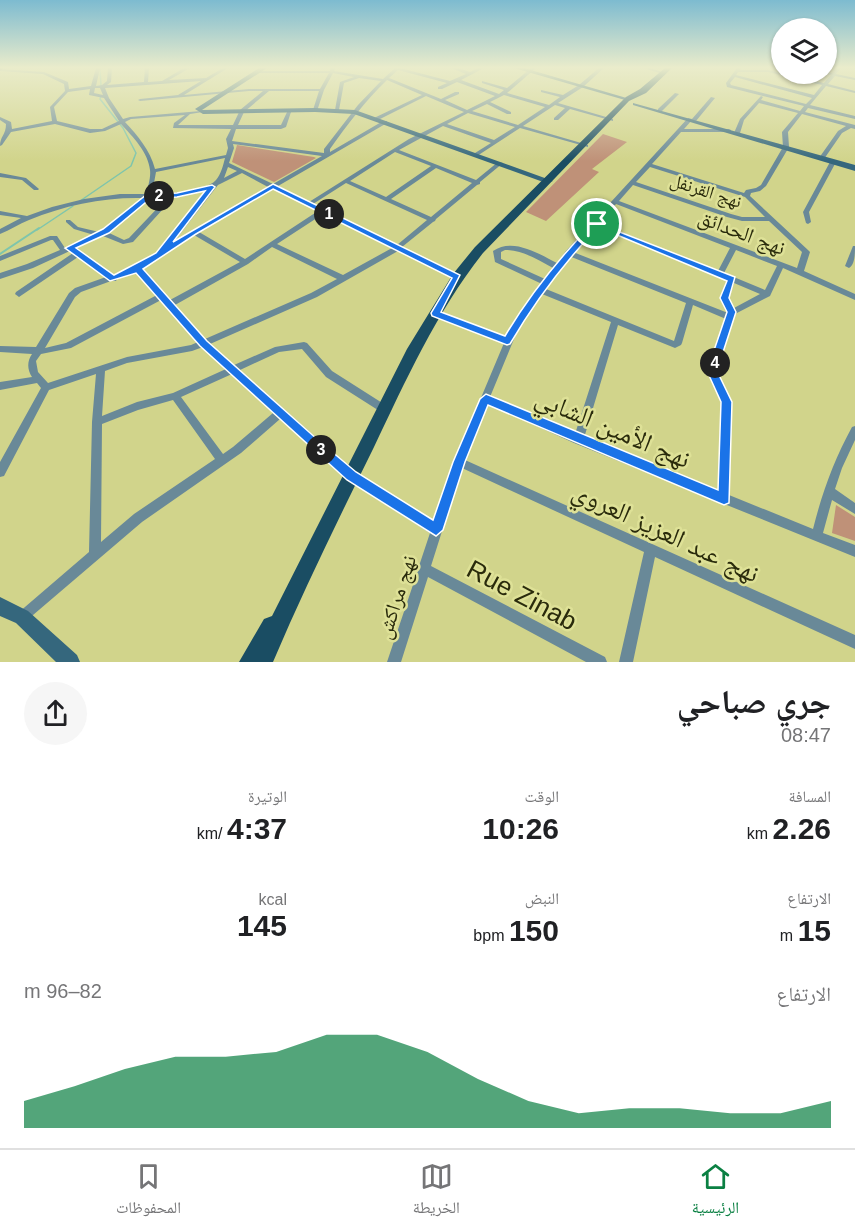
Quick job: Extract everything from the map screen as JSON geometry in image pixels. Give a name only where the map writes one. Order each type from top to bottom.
[{"type":"main road","points":[[262,662],[289,600],[384,409],[457,277],[479,250],[634,99]]},
{"type":"main road","points":[[250,662],[289,600]]},
{"type":"street","points":[[55,122],[53,103],[57,99]]},
{"type":"street","points":[[0,276],[30,266],[102,234],[149,196],[153,171],[149,156],[120,122],[105,99]]},
{"type":"street","points":[[140,100],[154,99]]},
{"type":"street","points":[[204,110],[217,99]]},
{"type":"street","points":[[159,255],[223,175],[230,142],[242,111],[257,99]]},
{"type":"street","points":[[315,110],[319,99]]},
{"type":"street","points":[[337,110],[339,99]]},
{"type":"street","points":[[327,155],[327,149],[367,99]]},
{"type":"street","points":[[376,119],[417,99]]},
{"type":"street","points":[[435,99],[470,112],[585,146]]},
{"type":"street","points":[[440,101],[444,99]]},
{"type":"street","points":[[309,204],[395,150],[493,99]]},
{"type":"street","points":[[523,99],[547,106]]},
{"type":"street","points":[[477,154],[561,99]]},
{"type":"street","points":[[619,99],[628,104]]},
{"type":"street","points":[[660,110],[672,99]]},
{"type":"street","name":"نهج مراكش","points":[[394,662],[459,462],[486,399],[507,341],[526,309],[568,254],[680,130],[713,99]]},
{"type":"street","points":[[779,99],[852,117],[855,108]]},
{"type":"street","points":[[748,198],[748,191],[758,190],[763,186],[786,147],[785,132],[813,99]]},
{"type":"street","points":[[733,132],[758,101],[853,127]]},
{"type":"street","points":[[487,102],[509,113]]},
{"type":"street","points":[[554,103],[568,108],[628,104],[660,110],[855,168]]},
{"type":"street","points":[[555,119],[568,108]]},
{"type":"street","points":[[9,131],[55,122],[84,131],[103,130],[136,117],[189,114],[204,110],[337,110],[355,112],[385,122],[549,181]]},
{"type":"street","points":[[189,114],[176,124],[175,128],[236,125],[282,127],[290,110]]},
{"type":"street","points":[[0,118],[9,123],[9,131],[0,144]]},
{"type":"street","points":[[43,383],[32,362],[36,351],[74,292],[138,269],[194,232],[385,122]]},
{"type":"street","points":[[445,125],[494,142]]},
{"type":"street","points":[[822,158],[840,132],[853,127]]},
{"type":"street","points":[[680,130],[733,132]]},
{"type":"street","points":[[230,142],[327,155]]},
{"type":"street","points":[[395,150],[478,183]]},
{"type":"street","points":[[153,171],[228,160],[242,171],[273,187],[457,277]]},
{"type":"street","points":[[808,222],[806,212],[833,162]]},
{"type":"street","points":[[0,386],[43,383],[204,343],[314,295],[397,248],[500,164]]},
{"type":"street","points":[[650,165],[748,198],[806,252],[800,272]]},
{"type":"street","points":[[387,199],[435,166]]},
{"type":"street","points":[[0,232],[24,217],[112,197],[173,195],[212,187],[242,171]]},
{"type":"street","points":[[0,175],[24,179],[36,189]]},
{"type":"street","points":[[346,181],[433,220]]},
{"type":"street","name":"نهج القرنفل","points":[[633,183],[729,216],[742,219],[772,219]]},
{"type":"street","points":[[68,221],[76,228],[123,242],[131,240],[173,195]]},
{"type":"street","name":"نهج الحدائق","points":[[615,202],[781,264],[855,297]]},
{"type":"street","points":[[170,304],[245,262],[322,211]]},
{"type":"street","points":[[0,213],[24,217]]},
{"type":"street","points":[[597,224],[767,294]]},
{"type":"street","points":[[194,232],[245,262]]},
{"type":"street","points":[[1,258],[55,238],[66,249],[78,253],[113,279]]},
{"type":"street","points":[[272,244],[342,278]]},
{"type":"street","points":[[720,274],[734,247]]},
{"type":"street","points":[[558,267],[516,249],[502,248],[498,251],[498,260],[545,287],[615,321],[675,345],[678,343],[690,301]]},
{"type":"street","points":[[849,266],[855,248]]},
{"type":"street","points":[[19,294],[78,253]]},
{"type":"street","points":[[568,254],[690,301],[731,314],[767,294],[781,264]]},
{"type":"street","points":[[138,269],[232,371],[351,476],[436,530]]},
{"type":"street","points":[[724,499],[726,402],[712,371],[731,314],[725,298],[732,279]]},
{"type":"street","points":[[0,349],[36,351],[68,346],[161,296]]},
{"type":"street","points":[[436,313],[507,341]]},
{"type":"street","points":[[578,440],[615,321]]},
{"type":"street","points":[[97,422],[137,406],[175,396],[273,351],[301,344],[342,384],[384,409]]},
{"type":"street","points":[[95,555],[97,422],[101,368]]},
{"type":"street","points":[[0,472],[43,383]]},
{"type":"street","points":[[175,396],[222,460]]},
{"type":"street","name":"نهج الأمين الشابي","points":[[486,399],[578,440],[855,551]]},
{"type":"street","points":[[22,617],[138,518],[222,460],[280,413]]},
{"type":"street","points":[[817,535],[828,491],[842,453],[855,430]]},
{"type":"street","name":"نهج عبد العزيز العروي","points":[[459,462],[650,551],[855,642]]},
{"type":"street","points":[[828,491],[855,509]]},
{"type":"street","points":[[626,662],[650,551]]},
{"type":"street","name":"Rue Zinab","points":[[423,568],[600,662]]},
{"type":"street","points":[[0,606],[22,617],[70,662]]},
{"type":"shaded area","points":[[603,134],[627,142],[592,169],[599,172],[546,221],[526,212]]},
{"type":"shaded area","points":[[237,145],[316,158],[274,182],[232,162]]},
{"type":"shaded area","points":[[836,505],[855,517],[855,541],[832,533]]},
{"type":"waterway","points":[[80,201],[131,166],[136,153],[123,128],[100,99]]},
{"type":"waterway","points":[[37,230],[73,206]]},
{"type":"waterway","points":[[0,254],[39,228]]},
{"type":"route","points":[[597,224],[568,254],[526,309],[507,341],[436,313],[457,277],[273,187],[194,232],[138,269],[113,279],[91,261],[69,248],[106,231],[149,196],[170,196],[212,187],[159,255],[138,269],[232,371],[314,444],[351,476],[436,530],[459,462],[486,399],[578,440],[724,499],[726,402],[712,371],[732,312],[725,301],[732,279],[597,224]]}]
